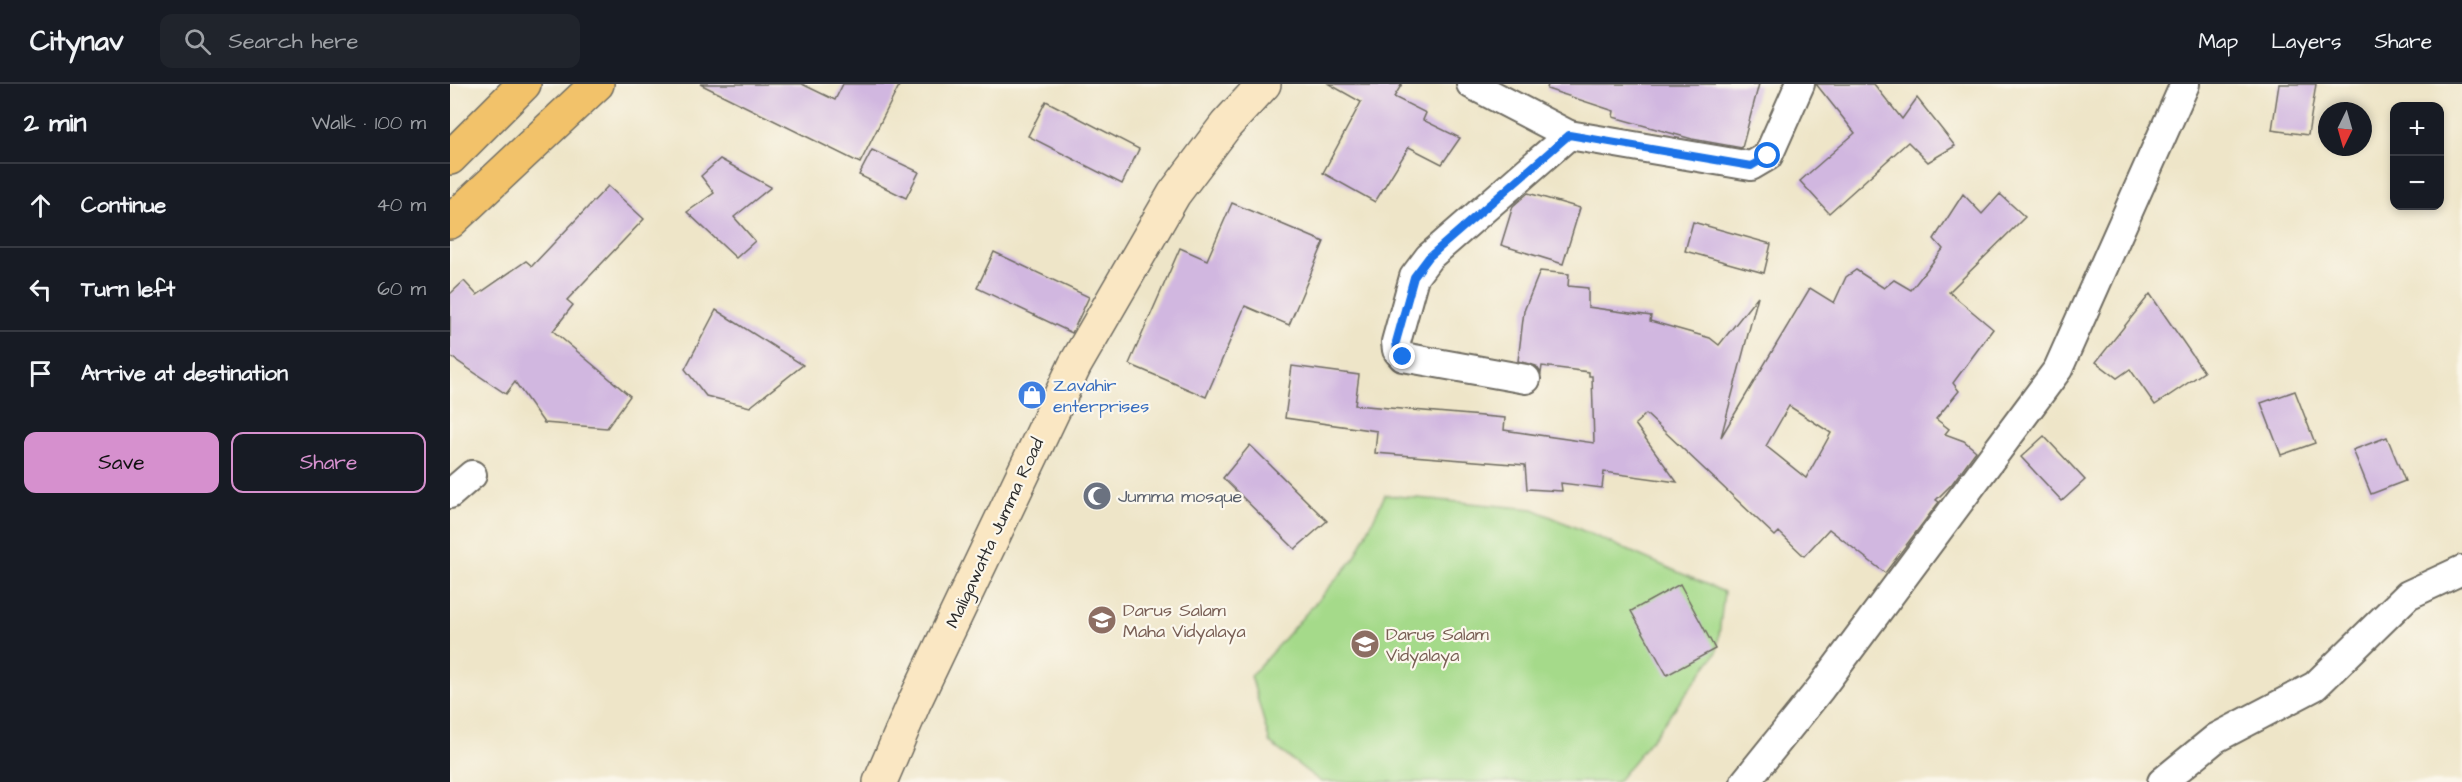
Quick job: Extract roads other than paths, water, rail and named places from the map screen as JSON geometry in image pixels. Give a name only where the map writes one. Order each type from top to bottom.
[{"type":"highway","points":[[450,158],[524,84]]},
{"type":"highway","points":[[450,222],[597,84]]},
{"type":"street","name":"Maligawatta Jumma Road","points":[[880,782],[914,703],[1075,365],[1174,194],[1226,125],[1264,84]]},
{"type":"street","points":[[1471,84],[1569,135],[1751,166],[1768,156],[1800,84]]},
{"type":"street","points":[[1745,782],[1820,689],[2058,369],[2185,84]]},
{"type":"street","points":[[1526,379],[1403,357],[1397,350],[1396,342],[1414,277],[1429,257],[1569,135]]},
{"type":"street","points":[[450,494],[472,475]]},
{"type":"street","points":[[2162,782],[2216,738],[2314,686],[2408,595],[2462,570]]},
{"type":"place","name":"Zavahir enterprises","points":[[1032,395]]},
{"type":"place","name":"Jumma mosque","points":[[1097,496]]},
{"type":"place","name":"Darus Salam Maha Vidyalaya","points":[[1102,620]]},
{"type":"place","name":"Darus Salam Vidyalaya","points":[[1365,644]]}]
